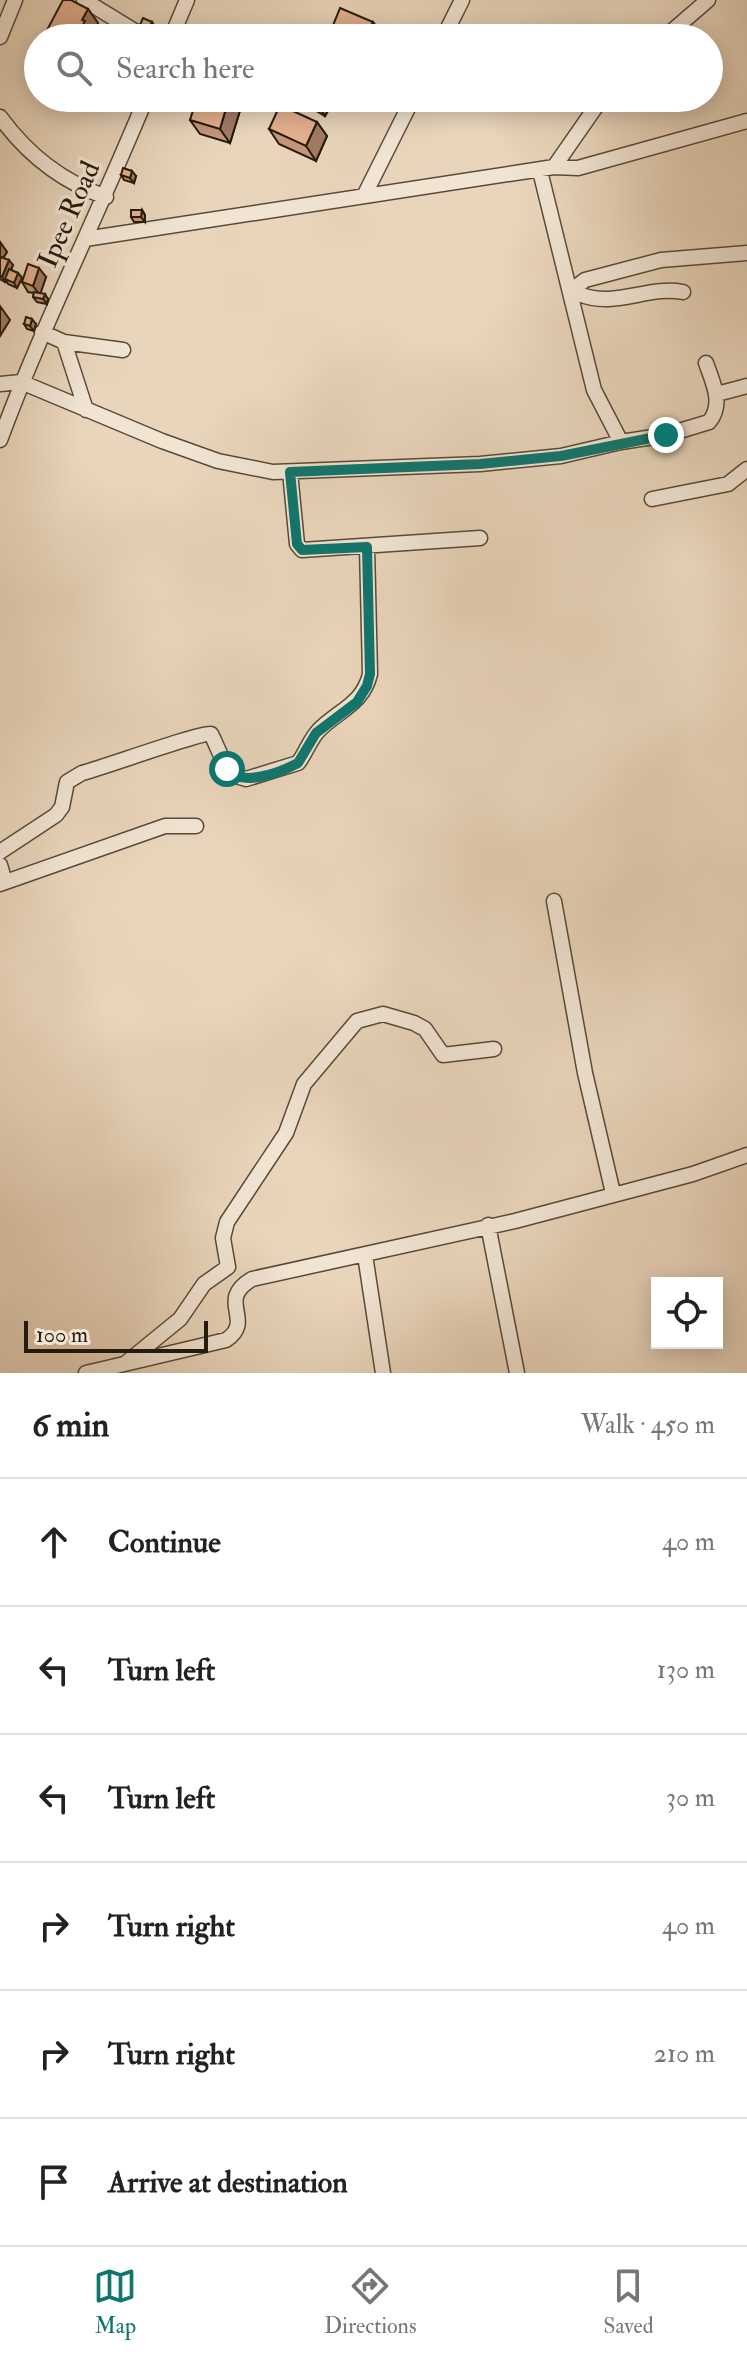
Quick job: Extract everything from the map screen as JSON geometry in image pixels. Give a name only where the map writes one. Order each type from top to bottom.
[{"type":"street","points":[[0,37],[15,0]]},
{"type":"street","points":[[84,0],[123,24]]},
{"type":"street","points":[[177,24],[187,0]]},
{"type":"street","points":[[450,24],[462,0]]},
{"type":"street","points":[[680,24],[708,0]]},
{"type":"street","name":"Ipee Road","points":[[0,440],[42,332],[106,197],[140,112]]},
{"type":"street","points":[[365,194],[406,112]]},
{"type":"street","points":[[547,169],[591,112]]},
{"type":"street","points":[[0,117],[33,156],[78,187],[106,197]]},
{"type":"street","points":[[85,239],[365,194],[594,165],[747,121]]},
{"type":"street","points":[[547,169],[594,390],[621,442]]},
{"type":"street","points":[[573,288],[585,280],[661,260],[747,253]]},
{"type":"street","points":[[573,288],[579,294],[606,300],[668,289],[683,292]]},
{"type":"street","points":[[42,332],[64,342],[123,350]]},
{"type":"street","points":[[64,342],[86,410]]},
{"type":"street","points":[[0,384],[21,382],[218,461],[290,472],[480,464],[561,456],[666,435],[709,422],[717,407],[717,394],[706,363]]},
{"type":"street","points":[[717,394],[747,386]]},
{"type":"street","points":[[652,499],[728,484],[747,469]]},
{"type":"street","points":[[290,472],[297,544],[302,550],[480,538]]},
{"type":"street","points":[[0,852],[56,815],[62,807],[67,782],[74,777],[184,742],[201,733],[211,734],[227,769],[239,778],[246,779],[298,763],[316,733],[357,702],[367,686],[370,674],[367,547]]},
{"type":"street","points":[[0,865],[2,883],[165,826],[196,826]]},
{"type":"street","points":[[554,901],[585,1073],[613,1193]]},
{"type":"street","points":[[126,1364],[180,1319],[204,1284],[228,1267],[223,1238],[227,1222],[286,1133],[304,1084],[357,1021],[383,1014],[414,1023],[425,1029],[443,1055],[494,1049]]},
{"type":"street","points":[[86,1373],[226,1340],[236,1334],[240,1324],[233,1299],[237,1288],[252,1279],[365,1255],[693,1174],[747,1155]]},
{"type":"street","points":[[488,1225],[517,1373]]},
{"type":"street","points":[[365,1255],[383,1373]]},
{"type":"building","points":[[63,0],[71,0],[88,9],[82,20],[85,21],[83,24],[50,24]]},
{"type":"building","points":[[340,8],[373,22],[372,24],[334,24]]},
{"type":"building","points":[[143,18],[152,22],[151,24],[140,24]]},
{"type":"building","points":[[193,112],[225,112],[220,129],[190,120]]},
{"type":"building","points":[[277,112],[295,112],[317,122],[306,146],[269,129]]},
{"type":"building","points":[[123,168],[132,171],[130,178],[121,175]]},
{"type":"building","points":[[131,210],[142,210],[141,217],[131,217]]},
{"type":"building","points":[[1,257],[9,260],[2,277],[0,276]]},
{"type":"building","points":[[28,264],[39,268],[33,286],[22,282]]},
{"type":"building","points":[[9,269],[18,273],[14,283],[5,279]]},
{"type":"building","points":[[34,292],[45,294],[43,299],[33,297]]},
{"type":"building","points":[[26,317],[32,319],[30,326],[24,324]]},
{"type":"route","points":[[227,769],[231,775],[246,779],[298,763],[316,733],[357,702],[370,674],[365,579],[367,547],[302,550],[297,544],[290,472],[480,464],[561,456],[666,435]]}]
